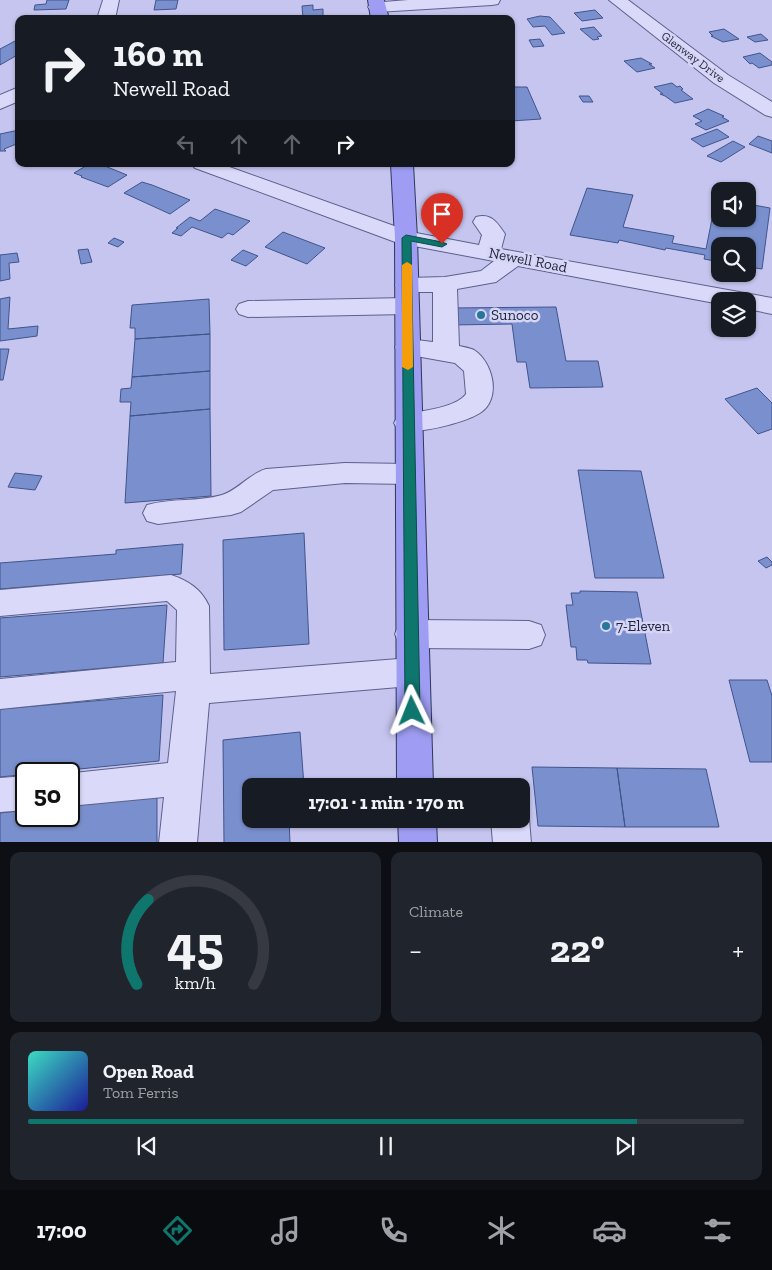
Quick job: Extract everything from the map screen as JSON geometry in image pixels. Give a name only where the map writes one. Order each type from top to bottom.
[{"type":"main road","points":[[402,167],[406,238],[411,672],[415,778]]},
{"type":"main road","points":[[417,828],[418,842]]},
{"type":"street","points":[[107,15],[111,0]]},
{"type":"street","points":[[378,9],[492,0]]},
{"type":"street","name":"Glenway Drive","points":[[617,0],[721,78],[772,111]]},
{"type":"street","name":"Newell Road","points":[[210,167],[406,238],[711,295]]},
{"type":"street","points":[[484,222],[494,234],[488,253]]},
{"type":"street","points":[[248,309],[407,295],[445,284],[488,277],[514,258]]},
{"type":"street","points":[[445,284],[446,352]]},
{"type":"street","name":"Newell Road","points":[[756,304],[772,306]]},
{"type":"street","points":[[408,348],[464,356],[477,368],[480,394],[472,406],[448,415],[408,423]]},
{"type":"street","points":[[158,513],[214,508],[231,504],[266,480],[345,474],[409,474]]},
{"type":"street","points":[[0,603],[171,588],[183,594],[193,606],[193,682],[178,842]]},
{"type":"street","points":[[411,634],[529,635]]},
{"type":"street","points":[[0,694],[193,682],[220,688],[411,672]]},
{"type":"street","points":[[80,788],[184,778]]},
{"type":"street","points":[[0,795],[15,794]]},
{"type":"street","points":[[511,828],[512,842]]},
{"type":"building","points":[[47,0],[69,0],[66,9],[34,10],[35,5],[46,4]]},
{"type":"building","points":[[156,0],[178,0],[176,9],[154,10]]},
{"type":"building","points":[[313,5],[313,10],[323,9],[323,15],[303,15],[302,6]]},
{"type":"building","points":[[595,10],[603,18],[582,21],[574,13]]},
{"type":"building","points":[[540,16],[550,17],[565,33],[552,35],[545,26],[533,27],[527,19]]},
{"type":"building","points":[[594,27],[602,36],[597,37],[599,39],[593,40],[580,29]]},
{"type":"building","points":[[724,29],[739,39],[723,42],[711,36],[713,36],[709,32]]},
{"type":"building","points":[[761,34],[768,40],[755,42],[747,37]]},
{"type":"building","points":[[540,39],[544,46],[533,47],[529,40]]},
{"type":"building","points":[[15,41],[15,56],[0,65],[0,49]]},
{"type":"building","points":[[760,53],[772,62],[772,65],[759,68],[752,63],[750,64],[743,57]]},
{"type":"building","points":[[641,58],[652,64],[649,64],[655,68],[637,72],[624,61]]},
{"type":"building","points":[[672,83],[677,87],[680,86],[683,89],[681,90],[693,99],[675,103],[660,94],[663,94],[654,87]]},
{"type":"building","points":[[515,87],[527,87],[541,119],[515,121]]},
{"type":"building","points":[[579,96],[589,96],[593,102],[583,102]]},
{"type":"building","points":[[708,109],[724,116],[722,117],[729,121],[706,130],[695,124],[702,121],[693,116]]},
{"type":"building","points":[[717,129],[729,137],[703,147],[691,139]]},
{"type":"building","points":[[15,131],[15,145],[4,149],[6,151],[0,151],[0,134]]},
{"type":"building","points":[[758,136],[772,141],[772,153],[749,144]]},
{"type":"building","points":[[733,141],[745,147],[721,162],[707,156]]},
{"type":"building","points":[[84,167],[107,167],[127,175],[108,187],[74,173]]},
{"type":"building","points":[[142,182],[190,200],[170,214],[124,193]]},
{"type":"building","points":[[587,188],[633,195],[623,227],[674,236],[672,243],[706,249],[711,224],[711,227],[756,227],[756,205],[770,208],[762,269],[756,268],[756,237],[711,237],[711,260],[704,259],[705,255],[666,248],[665,250],[619,240],[618,243],[570,235]]},
{"type":"building","points":[[215,209],[250,221],[233,235],[228,233],[222,238],[192,227],[181,236],[172,233],[190,217],[200,221]]},
{"type":"building","points":[[283,232],[325,248],[307,264],[265,247]]},
{"type":"building","points":[[114,238],[124,242],[118,247],[108,243]]},
{"type":"building","points":[[88,249],[92,262],[81,264],[78,250]]},
{"type":"building","points":[[243,250],[258,256],[246,266],[231,260]]},
{"type":"building","points":[[17,253],[19,262],[9,263],[10,279],[0,281],[0,255]]},
{"type":"building","points":[[10,297],[8,329],[38,326],[37,336],[0,341],[0,299]]},
{"type":"building","points":[[209,299],[210,334],[135,339],[135,328],[130,328],[132,305]]},
{"type":"building","points":[[556,307],[566,361],[598,361],[603,387],[530,388],[526,362],[517,362],[512,324],[451,325],[450,308]]},
{"type":"building","points":[[210,334],[210,371],[132,377],[135,339]]},
{"type":"building","points":[[0,349],[9,349],[3,380],[0,380]]},
{"type":"building","points":[[210,371],[210,409],[130,416],[131,402],[120,402],[121,389],[131,388],[132,377]]},
{"type":"building","points":[[757,388],[772,403],[772,429],[758,434],[725,399]]},
{"type":"building","points":[[210,409],[211,496],[125,503],[130,416]]},
{"type":"building","points":[[578,470],[641,471],[664,578],[595,578]]},
{"type":"building","points":[[15,473],[42,476],[35,490],[8,487]]},
{"type":"building","points":[[304,533],[309,644],[224,650],[223,540]]},
{"type":"building","points":[[183,544],[181,574],[0,589],[0,563],[116,554],[116,550]]},
{"type":"building","points":[[767,557],[772,562],[772,565],[766,568],[758,561]]},
{"type":"building","name":"7-Eleven","points":[[580,591],[637,592],[651,664],[588,663],[587,660],[577,660],[576,647],[571,647],[566,605],[573,605],[571,593],[580,593]]},
{"type":"building","points":[[167,605],[163,663],[0,677],[0,618]]},
{"type":"building","points":[[729,680],[767,680],[772,696],[772,762],[750,762]]},
{"type":"building","points":[[163,695],[159,761],[80,769],[80,762],[15,762],[15,775],[0,777],[0,709]]},
{"type":"building","points":[[300,732],[303,778],[242,778],[242,828],[289,828],[290,842],[224,842],[223,740]]},
{"type":"building","points":[[532,767],[617,768],[625,827],[538,826]]},
{"type":"building","points":[[617,768],[706,769],[719,827],[625,827]]},
{"type":"building","points":[[157,797],[157,842],[0,842],[0,813],[15,811],[15,827],[80,827],[80,805]]},
{"type":"slow traffic","points":[[407,265],[408,367]]},
{"type":"place","name":"Sunoco","points":[[481,315]]},
{"type":"place","name":"7-Eleven","points":[[606,626]]},
{"type":"route","points":[[412,711],[406,238],[442,244]]}]
